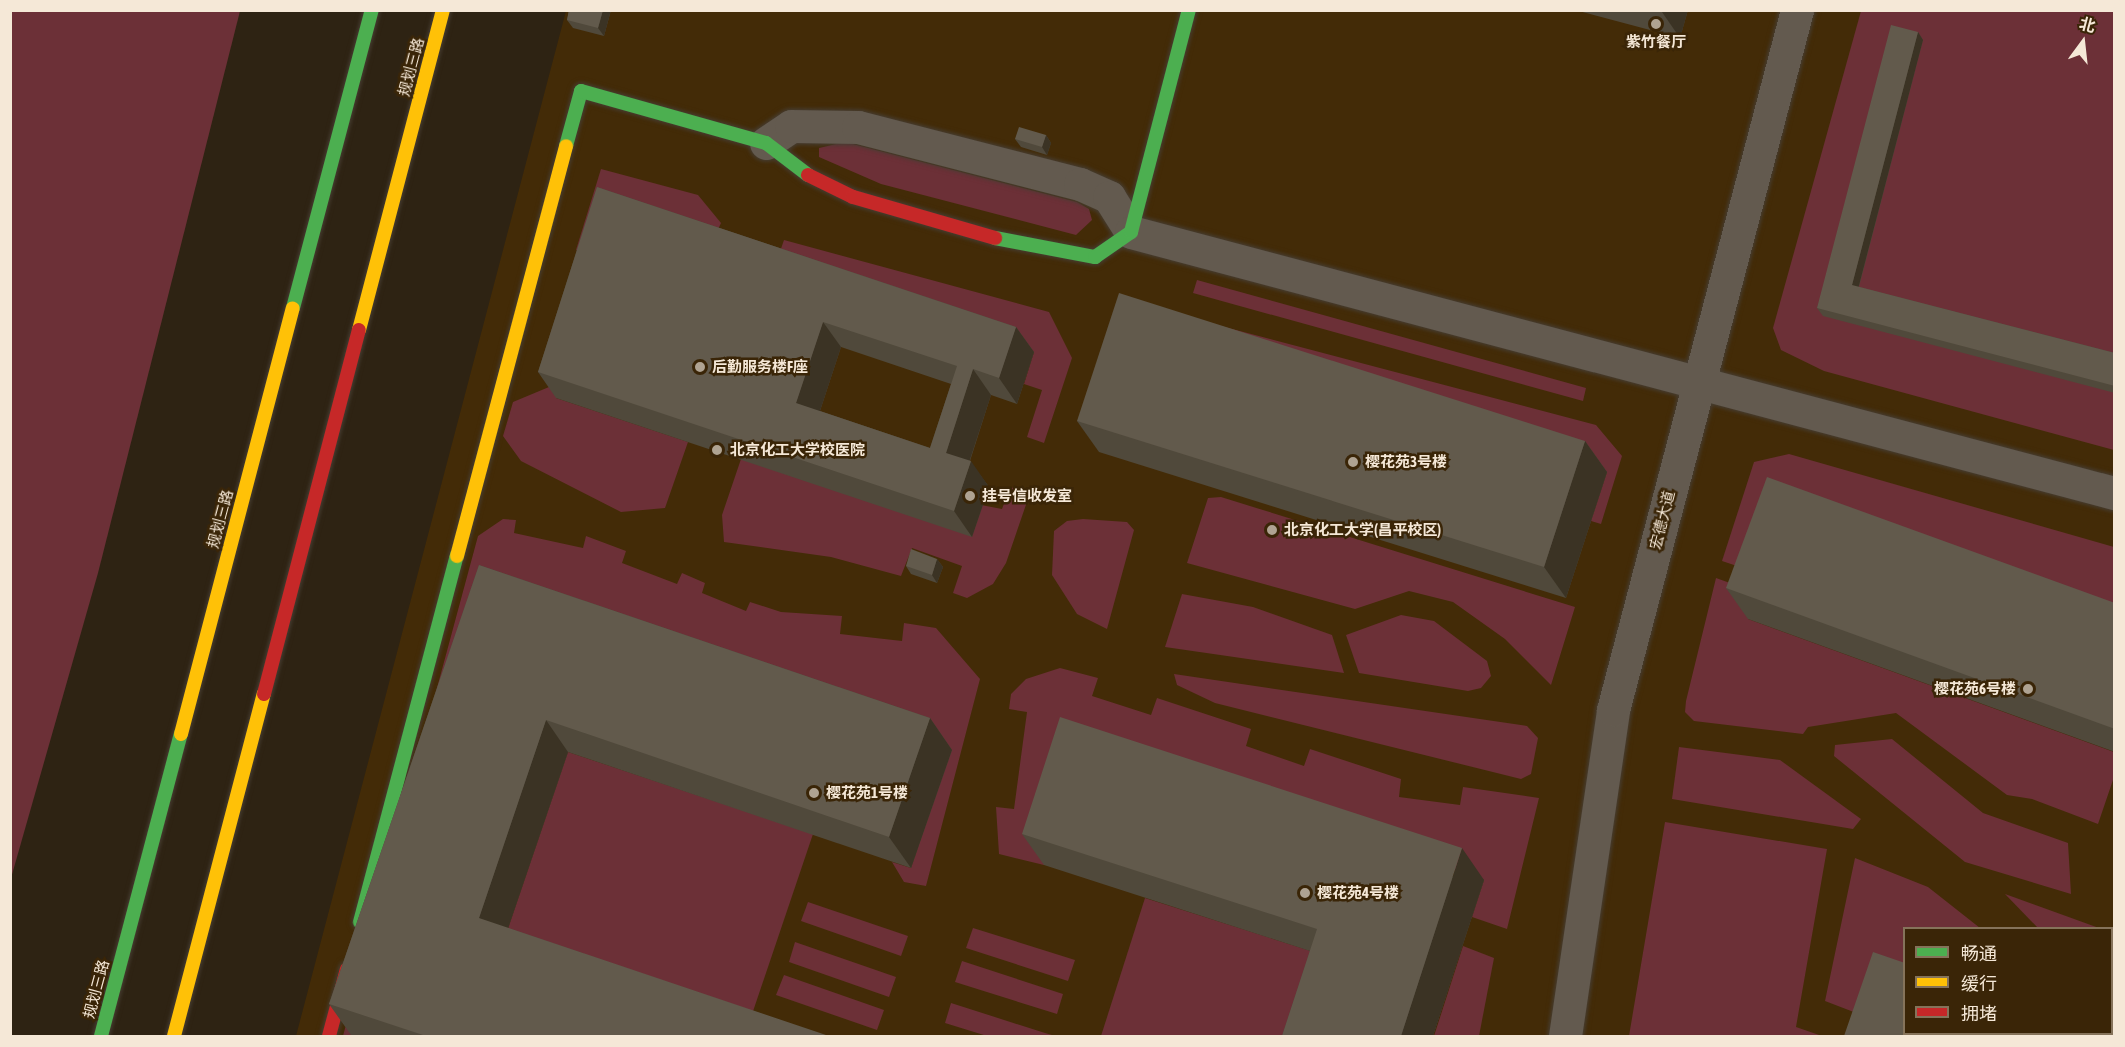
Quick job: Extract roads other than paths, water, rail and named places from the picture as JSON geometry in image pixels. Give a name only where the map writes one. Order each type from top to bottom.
[{"type":"main road","name":"规划三路","points":[[101,1036],[372,10]]},
{"type":"main road","name":"规划三路","points":[[174,1036],[443,10]]},
{"type":"main road","points":[[357,934],[581,91],[766,143],[804,173],[853,197],[995,240],[1095,257],[1131,232],[1189,10]]},
{"type":"main road","points":[[329,1036],[351,957]]},
{"type":"street","name":"宏德大道","points":[[1566,1036],[1612,718],[1797,10]]},
{"type":"street","points":[[766,143],[791,126],[858,127],[1080,184],[1109,197],[1131,232],[2115,493]]},
{"type":"place","name":"紫竹餐厅","points":[[1656,24]]},
{"type":"place","name":"后勤服务楼F座","points":[[700,367]]},
{"type":"place","name":"北京化工大学校医院","points":[[717,450]]},
{"type":"place","name":"樱花苑3号楼","points":[[1353,462]]},
{"type":"place","name":"挂号信收发室","points":[[970,496]]},
{"type":"place","name":"北京化工大学(昌平校区)","points":[[1272,530]]},
{"type":"place","name":"樱花苑6号楼","points":[[2028,689]]},
{"type":"place","name":"樱花苑1号楼","points":[[814,793]]},
{"type":"place","name":"樱花苑4号楼","points":[[1305,893]]}]
